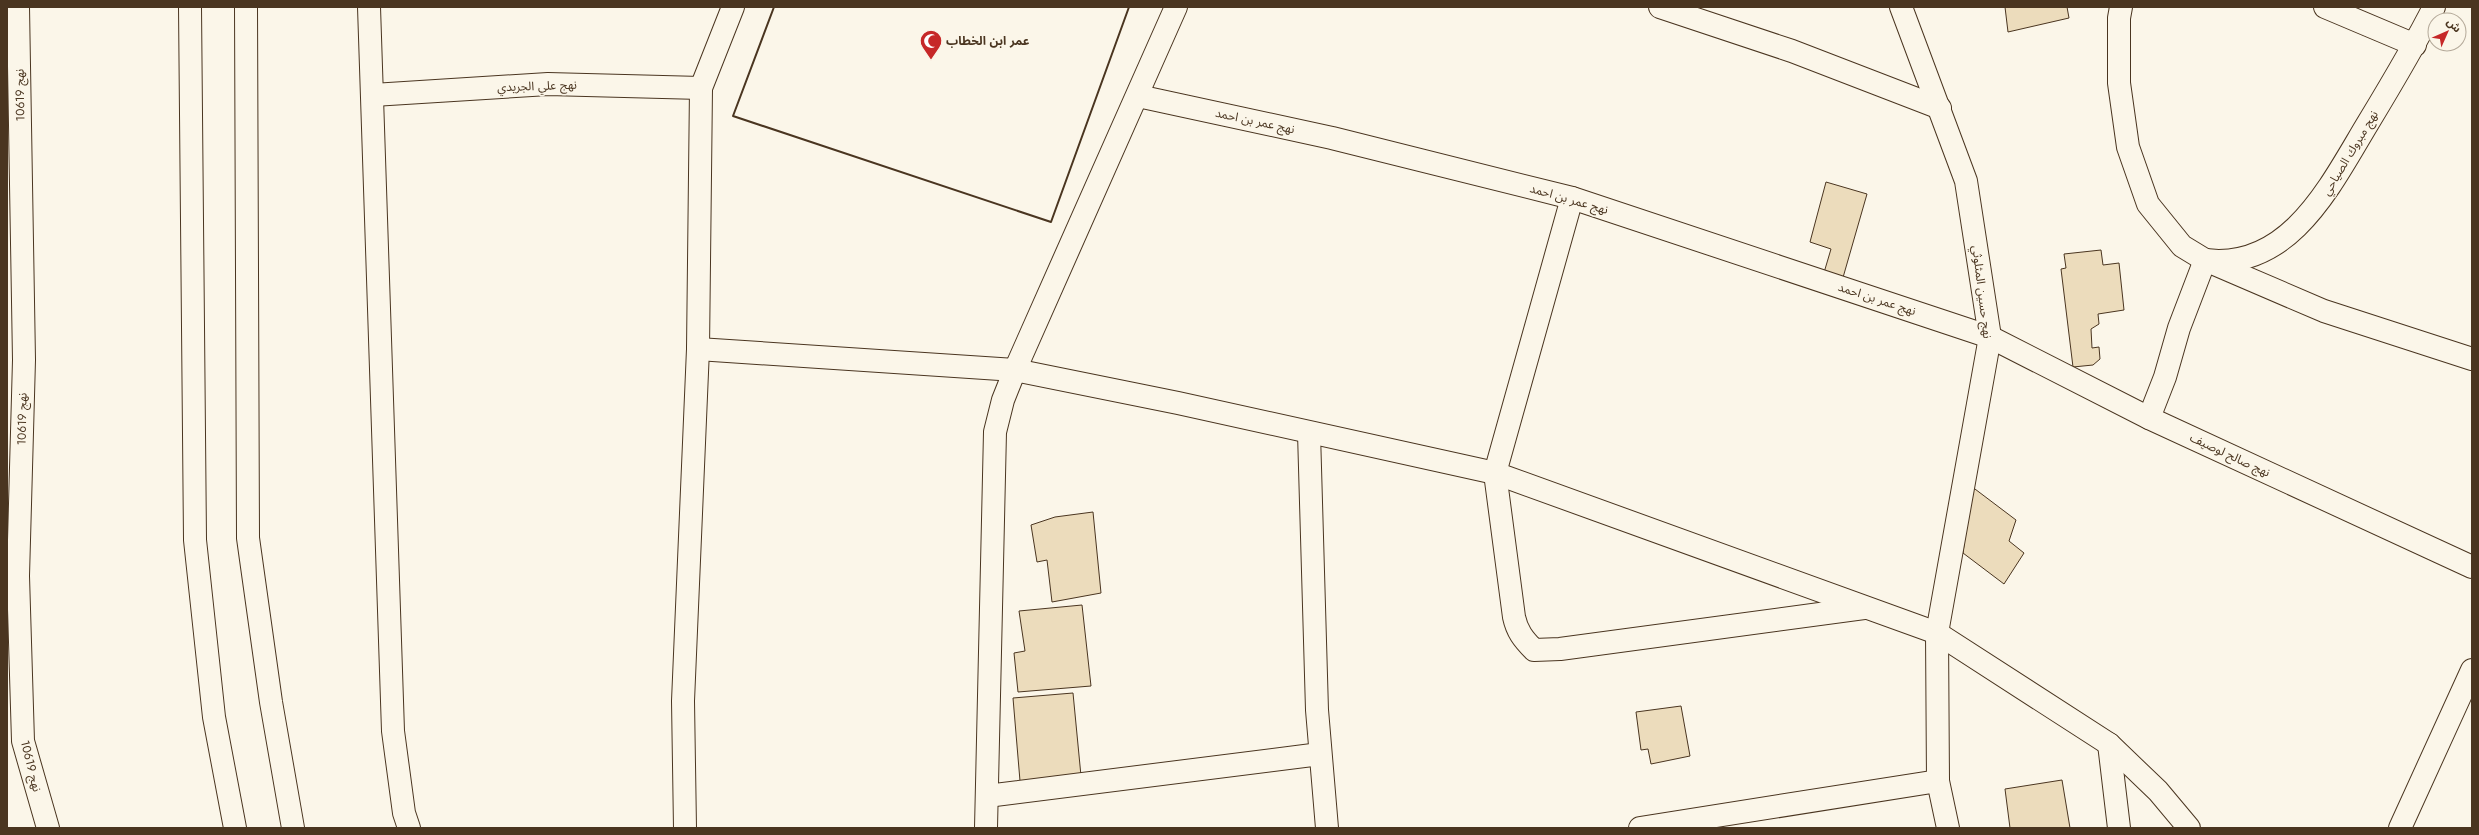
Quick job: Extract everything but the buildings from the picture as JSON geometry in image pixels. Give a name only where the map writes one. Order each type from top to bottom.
[{"type":"main road","name":"نهج 10619","points":[[18,7],[14,160],[15,356],[18,576],[23,741],[48,828]]},
{"type":"main road","points":[[190,7],[195,540],[214,717],[235,828]]},
{"type":"main road","points":[[246,7],[248,538],[271,702],[292,828]]},
{"type":"main road","points":[[368,7],[373,95],[392,731],[404,813],[409,828]]},
{"type":"main road","points":[[685,828],[683,701],[698,349],[702,88],[733,7]]},
{"type":"main road","points":[[986,828],[995,432],[1003,400],[1015,370],[1138,96],[1176,7]]},
{"type":"main road","points":[[1660,7],[1792,51],[1940,108]]},
{"type":"main road","name":"نهج حسين المثلوثي","points":[[1901,7],[1966,181],[1990,337],[1937,633],[1938,780],[1948,828]]},
{"type":"main road","points":[[2121,7],[2119,18],[2119,83],[2128,147],[2140,187],[2148,204],[2182,246],[2205,260],[2324,311],[2472,359]]},
{"type":"main road","points":[[2325,7],[2415,45]]},
{"type":"main road","name":"نهج مبروك الصياحي","points":[[2205,260],[2225,263],[2249,258],[2266,251],[2298,226],[2328,191],[2415,45],[2434,7]]},
{"type":"main road","name":"نهج علي الجريدي","points":[[373,95],[548,84],[702,88]]},
{"type":"main road","name":"نهج عمر بن احمد","points":[[1138,96],[1332,138],[1572,198],[1990,337]]},
{"type":"main road","points":[[1572,198],[1495,473],[1517,629],[1534,650],[1560,649],[1868,607]]},
{"type":"main road","points":[[2149,418],[2165,377],[2179,328],[2205,260]]},
{"type":"main road","name":"نهج صالح لوصيف","points":[[1990,337],[2149,418],[2472,567]]},
{"type":"main road","points":[[698,349],[1015,370],[1178,403],[1495,473],[1937,633],[2109,744],[2158,791],[2189,828]]},
{"type":"main road","points":[[1310,433],[1317,710],[1327,828]]},
{"type":"main road","points":[[2406,825],[2472,670]]},
{"type":"main road","points":[[7,726],[23,741]]},
{"type":"main road","points":[[2109,744],[2119,828]]},
{"type":"main road","points":[[987,796],[1320,754]]},
{"type":"main road","points":[[1640,828],[1938,780]]},
{"type":"wall","points":[[774,7],[733,116],[1051,222],[1129,7]]},
{"type":"place","name":"عمر ابن الخطاب","points":[[931,60]]}]
